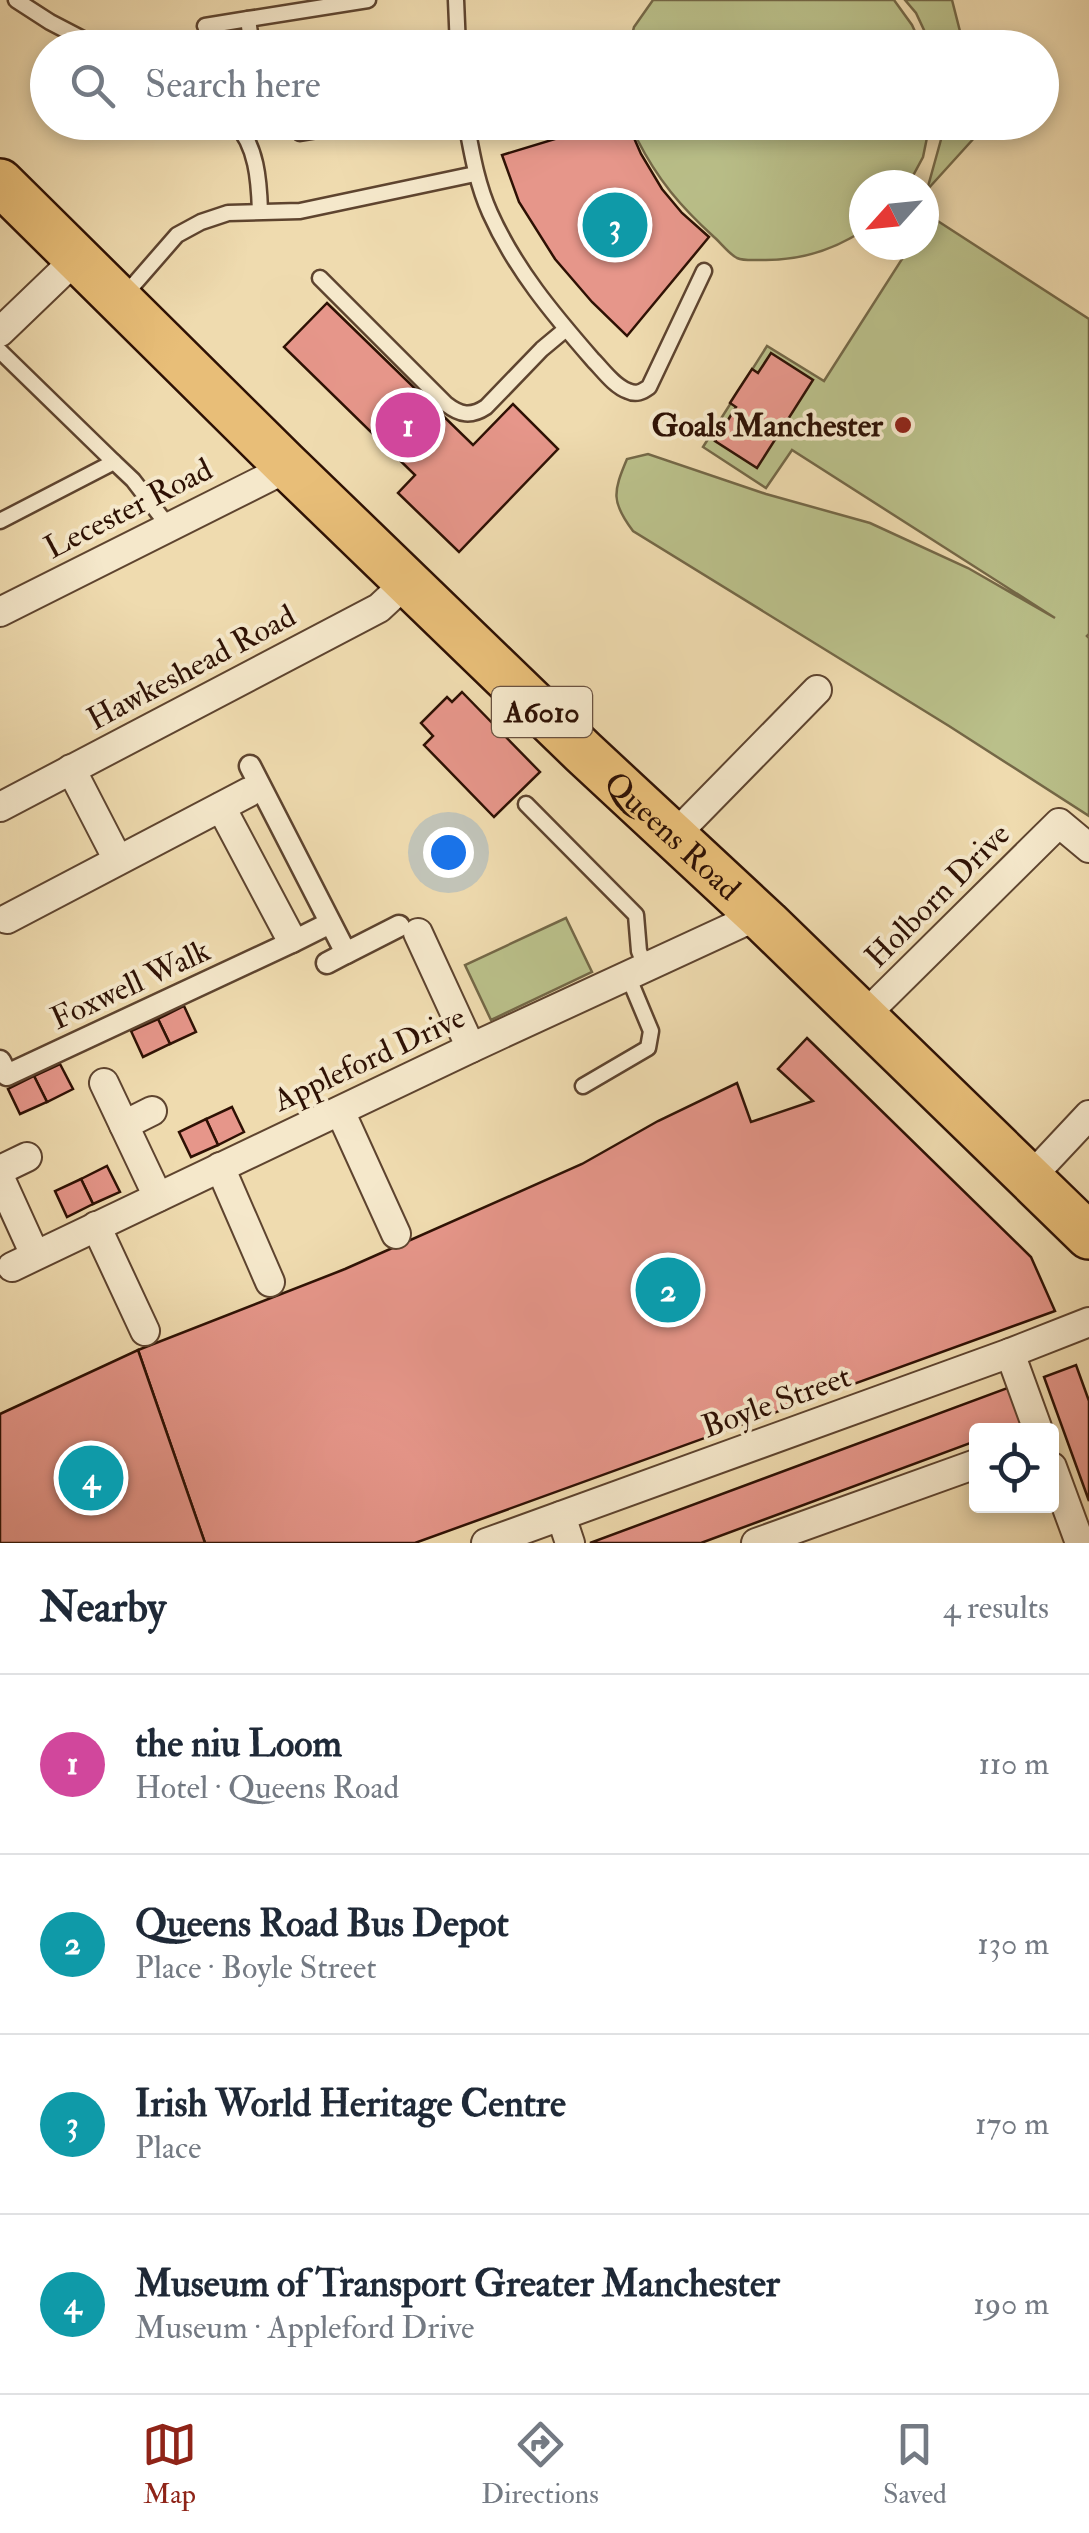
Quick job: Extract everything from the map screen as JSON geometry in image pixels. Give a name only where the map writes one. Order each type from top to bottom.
[{"type":"highway","name":"Queens Road","points":[[0,182],[571,740],[864,1016],[1089,1236]]},
{"type":"street","points":[[0,332],[78,257]]},
{"type":"street","name":"Lecester Road","points":[[0,612],[272,475],[284,462]]},
{"type":"street","name":"Hawkeshead Road","points":[[0,807],[379,608],[408,581]]},
{"type":"street","points":[[674,836],[817,690]]},
{"type":"street","points":[[70,770],[118,860]]},
{"type":"street","points":[[7,919],[221,807],[249,779],[330,923],[337,958],[409,930],[471,1048]]},
{"type":"street","points":[[221,807],[291,938]]},
{"type":"street","name":"Holborn Drive","points":[[864,1016],[1059,823],[1089,848]]},
{"type":"street","name":"Appleford Drive","points":[[13,1265],[758,915]]},
{"type":"street","name":"Foxwell Walk","points":[[0,1061],[7,1075],[291,938],[330,923]]},
{"type":"street","points":[[104,1083],[158,1197]]},
{"type":"street","points":[[340,1110],[396,1234]]},
{"type":"street","points":[[124,1125],[152,1111]]},
{"type":"street","points":[[1029,1178],[1089,1115]]},
{"type":"street","points":[[0,1170],[28,1157]]},
{"type":"street","points":[[220,1168],[270,1282]]},
{"type":"street","points":[[0,1178],[13,1265]]},
{"type":"street","points":[[96,1226],[145,1331]]},
{"type":"street","name":"Boyle Street","points":[[486,1543],[1088,1325]]},
{"type":"street","points":[[1010,1353],[1035,1423]]},
{"type":"street","points":[[756,1543],[969,1467]]},
{"type":"street","points":[[1059,1490],[1075,1542]]},
{"type":"street","points":[[561,1516],[570,1543]]},
{"type":"lane","points":[[16,0],[65,30]]},
{"type":"lane","points":[[205,26],[368,0]]},
{"type":"lane","points":[[456,0],[457,30]]},
{"type":"lane","points":[[248,19],[250,30]]},
{"type":"lane","points":[[246,140],[256,166],[260,211]]},
{"type":"lane","points":[[469,140],[475,174],[489,211],[526,278],[566,329],[624,390],[643,392],[649,387],[704,271]]},
{"type":"lane","points":[[120,300],[177,235],[201,222],[228,213],[300,211],[475,174]]},
{"type":"lane","points":[[320,278],[446,404],[466,415],[486,407],[566,329]]},
{"type":"lane","points":[[0,351],[133,480],[169,528]]},
{"type":"lane","points":[[0,521],[114,462]]},
{"type":"lane","points":[[526,804],[636,915],[637,972],[651,1032],[648,1048],[583,1086]]},
{"type":"green space","points":[[653,0],[894,0],[914,30],[633,30]]},
{"type":"green space","points":[[905,0],[952,0],[960,30],[924,30]]},
{"type":"green space","points":[[638,140],[926,140],[916,170],[849,170],[849,239],[789,259],[740,259],[731,254],[671,192]]},
{"type":"green space","points":[[941,140],[972,140],[939,177],[939,170],[933,170]]},
{"type":"green space","points":[[939,222],[1089,319],[1089,816],[633,531],[621,512],[616,497],[627,459],[648,454],[766,494],[870,523],[968,568],[1055,618],[792,450],[766,488],[703,447],[767,346],[824,381],[901,260],[939,260]]},
{"type":"green space","points":[[566,918],[592,972],[491,1020],[465,965]]},
{"type":"building","points":[[552,140],[635,140],[662,189],[709,237],[627,336],[555,259],[519,202],[502,155]]},
{"type":"building","points":[[327,303],[473,445],[513,404],[558,449],[459,552],[398,493],[415,475],[284,347]]},
{"type":"building","points":[[771,353],[813,380],[757,468],[715,441],[736,407],[730,403],[752,369],[758,373]]},
{"type":"building","points":[[462,692],[540,772],[494,817],[424,745],[433,736],[421,723],[447,697],[452,702]]},
{"type":"building","points":[[184,1006],[196,1032],[170,1044],[158,1019]]},
{"type":"building","points":[[158,1019],[170,1044],[143,1057],[131,1031]]},
{"type":"building","points":[[807,1038],[1031,1257],[1055,1311],[415,1543],[205,1543],[138,1350],[345,1269],[582,1164],[737,1083],[751,1122],[813,1101],[778,1069]]},
{"type":"building","points":[[60,1064],[73,1089],[47,1102],[34,1076]]},
{"type":"building","points":[[34,1076],[47,1102],[20,1114],[8,1089]]},
{"type":"building","points":[[232,1107],[244,1132],[218,1145],[206,1119]]},
{"type":"building","points":[[206,1119],[218,1145],[191,1157],[179,1132]]},
{"type":"building","points":[[107,1166],[120,1192],[93,1204],[81,1179]]},
{"type":"building","points":[[81,1179],[93,1204],[67,1217],[55,1191]]},
{"type":"building","points":[[138,1350],[205,1543],[0,1543],[0,1414]]},
{"type":"building","points":[[1076,1365],[1089,1401],[1089,1501],[1044,1377]]},
{"type":"building","points":[[1010,1387],[1023,1423],[969,1423],[969,1444],[701,1543],[590,1543]]},
{"type":"place","name":"Irish World Heritage Centre","points":[[615,225]]},
{"type":"place","name":"the niu Loom","points":[[408,425]]},
{"type":"place","name":"Goals Manchester","points":[[903,425]]},
{"type":"place","name":"Queens Road Bus Depot","points":[[668,1290]]},
{"type":"place","name":"Museum of Transport Greater Manchester","points":[[91,1478]]}]
